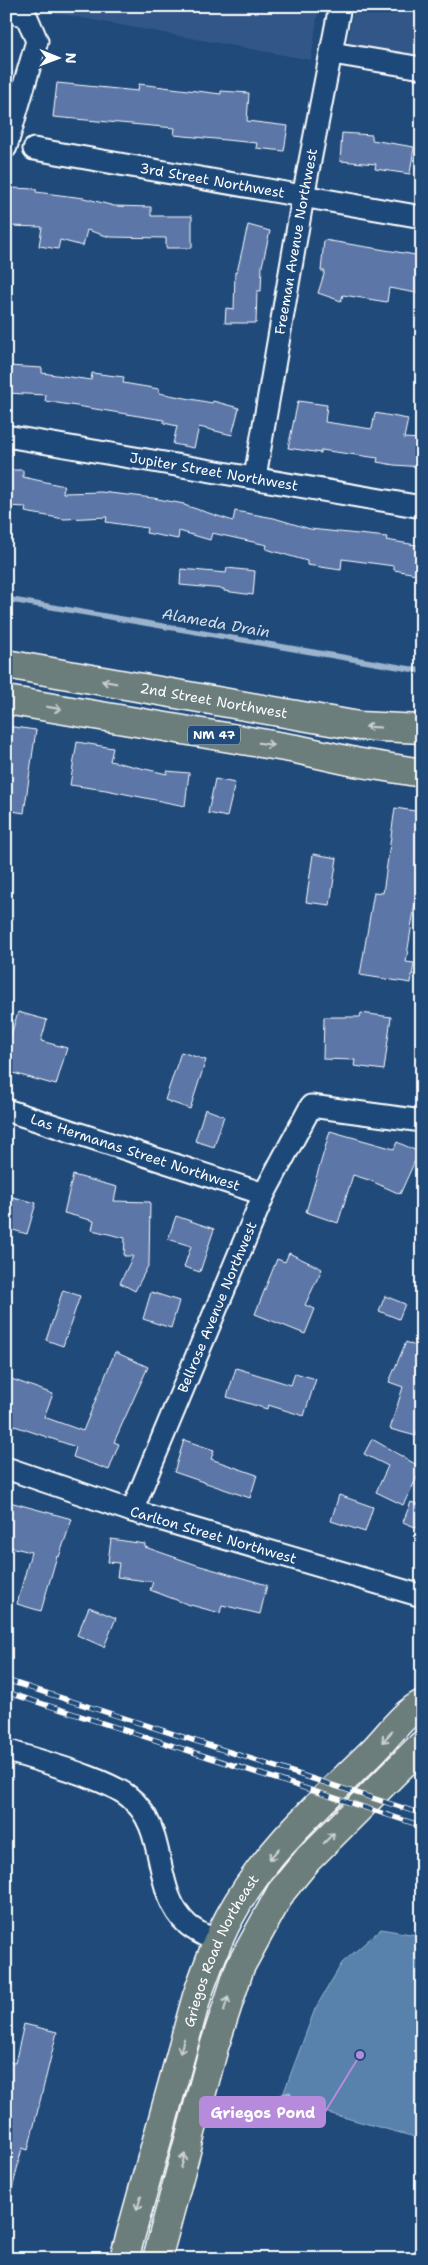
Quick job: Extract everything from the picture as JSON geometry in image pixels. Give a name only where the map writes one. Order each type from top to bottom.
[{"type":"main road","name":"2nd Street Northwest","points":[[6,664],[359,726],[422,729]]},
{"type":"main road","name":"NM 47","points":[[6,700],[296,749],[355,762],[422,773]]},
{"type":"main road","name":"Griegos Road Northeast","points":[[124,2259],[197,1996],[230,1917],[267,1861],[310,1813],[378,1747],[414,1708],[422,1704]]},
{"type":"main road","name":"Griegos Road Northeast","points":[[156,2259],[214,2047],[240,1967],[281,1892],[308,1860],[422,1745]]},
{"type":"street","name":"Freeman Avenue Northwest","points":[[255,477],[304,197],[340,6]]},
{"type":"street","points":[[6,12],[26,15],[37,40],[6,147]]},
{"type":"street","points":[[332,53],[422,68]]},
{"type":"street","name":"3rd Street Northwest","points":[[34,149],[422,217]]},
{"type":"street","name":"Jupiter Street Northwest","points":[[6,436],[422,507]]},
{"type":"street","points":[[296,749],[302,716]]},
{"type":"street","name":"Bellrose Avenue Northwest","points":[[132,1511],[264,1194],[311,1106],[422,1121]]},
{"type":"street","name":"Las Hermanas Street Northwest","points":[[6,1110],[264,1194]]},
{"type":"street","name":"Carlton Street Northwest","points":[[6,1468],[132,1511],[422,1596]]},
{"type":"street","points":[[6,1750],[98,1781],[128,1796],[144,1814],[156,1839],[163,1878],[172,1905],[188,1926],[218,1942]]},
{"type":"shaded area","points":[[16,6],[319,6],[311,60]]},
{"type":"shaded area","points":[[354,6],[422,6],[422,62],[346,50]]},
{"type":"shaded area","points":[[381,1929],[422,1936],[422,2139],[281,2100],[315,2009],[342,1963]]},
{"type":"building","points":[[57,83],[138,91],[139,84],[221,94],[221,91],[249,93],[247,121],[288,126],[284,151],[256,148],[257,143],[174,135],[175,128],[53,117]]},
{"type":"building","points":[[342,133],[372,135],[372,140],[414,147],[410,174],[375,169],[376,164],[340,161]]},
{"type":"building","points":[[10,188],[36,189],[36,192],[84,198],[114,206],[151,207],[151,216],[192,216],[192,248],[166,248],[166,238],[110,237],[87,230],[83,246],[60,240],[58,249],[39,246],[42,227],[9,226]]},
{"type":"building","points":[[248,225],[270,231],[262,266],[261,291],[257,291],[256,323],[225,323],[226,308],[234,309],[235,272],[237,272]]},
{"type":"building","points":[[324,240],[422,256],[422,294],[389,288],[387,302],[343,295],[341,301],[318,293],[325,271],[321,271]]},
{"type":"building","points":[[8,366],[42,368],[42,373],[91,380],[92,373],[124,377],[123,383],[159,389],[159,393],[212,403],[213,401],[239,408],[232,435],[199,427],[194,448],[173,444],[177,426],[164,423],[164,420],[45,401],[46,395],[6,393]]},
{"type":"building","points":[[298,401],[327,405],[325,422],[372,429],[375,413],[408,419],[404,438],[422,439],[422,467],[377,462],[378,458],[321,450],[321,453],[288,448]]},
{"type":"building","points":[[6,470],[23,470],[23,477],[64,486],[63,493],[101,492],[153,498],[184,504],[233,521],[235,511],[274,518],[310,529],[387,537],[386,540],[422,546],[422,575],[394,570],[394,566],[342,559],[341,570],[307,565],[307,561],[266,549],[267,545],[212,533],[210,540],[179,531],[178,539],[146,533],[147,528],[106,522],[107,517],[64,519],[25,512],[26,507],[6,506]]},
{"type":"building","points":[[227,568],[255,571],[253,595],[224,591],[224,589],[180,585],[181,569],[226,573]]},
{"type":"building","points":[[6,726],[36,730],[24,813],[6,810]]},
{"type":"building","points":[[77,742],[113,748],[110,761],[167,774],[167,771],[189,773],[185,806],[106,790],[70,785]]},
{"type":"building","points":[[215,779],[235,783],[227,817],[208,813]]},
{"type":"building","points":[[395,808],[422,812],[422,878],[419,877],[406,962],[414,963],[411,983],[360,975],[374,892],[383,893]]},
{"type":"building","points":[[313,854],[337,858],[330,905],[306,902]]},
{"type":"building","points":[[18,1012],[47,1020],[41,1041],[67,1048],[56,1085],[6,1071],[6,1051]]},
{"type":"building","points":[[361,1013],[391,1017],[384,1070],[354,1066],[355,1060],[323,1059],[324,1017],[360,1017]]},
{"type":"building","points":[[181,1052],[206,1060],[190,1109],[165,1100]]},
{"type":"building","points":[[205,1109],[224,1116],[214,1147],[195,1141]]},
{"type":"building","points":[[330,1131],[394,1149],[397,1142],[419,1152],[400,1194],[353,1175],[338,1223],[306,1212]]},
{"type":"building","points":[[73,1175],[117,1187],[114,1201],[150,1202],[149,1264],[135,1291],[120,1283],[133,1256],[124,1256],[125,1238],[92,1230],[94,1221],[64,1213]]},
{"type":"building","points":[[9,1196],[36,1203],[27,1234],[6,1228],[6,1205]]},
{"type":"building","points":[[176,1216],[214,1229],[200,1272],[184,1267],[191,1246],[168,1239]]},
{"type":"building","points":[[289,1253],[322,1269],[305,1305],[315,1309],[305,1334],[255,1314],[277,1259],[285,1262]]},
{"type":"building","points":[[63,1290],[80,1296],[63,1346],[46,1340]]},
{"type":"building","points":[[151,1292],[179,1301],[171,1328],[143,1319]]},
{"type":"building","points":[[385,1296],[405,1304],[399,1319],[379,1311]]},
{"type":"building","points":[[406,1342],[422,1349],[422,1417],[416,1436],[390,1429],[403,1387],[389,1382]]},
{"type":"building","points":[[115,1352],[148,1367],[114,1442],[119,1444],[109,1470],[73,1457],[76,1447],[6,1423],[6,1377],[53,1394],[44,1417],[83,1431]]},
{"type":"building","points":[[236,1368],[291,1385],[295,1373],[316,1379],[304,1416],[268,1405],[267,1409],[227,1397]]},
{"type":"building","points":[[372,1439],[422,1468],[403,1505],[376,1492],[388,1466],[364,1454]]},
{"type":"building","points":[[184,1440],[214,1450],[211,1459],[257,1475],[250,1498],[174,1472]]},
{"type":"building","points":[[339,1495],[373,1507],[365,1532],[331,1521]]},
{"type":"building","points":[[6,1501],[72,1519],[59,1557],[57,1556],[41,1611],[17,1604],[31,1552],[6,1546]]},
{"type":"building","points":[[411,1502],[422,1506],[422,1530],[403,1522]]},
{"type":"building","points":[[111,1539],[145,1544],[145,1547],[197,1565],[267,1585],[260,1614],[222,1605],[220,1613],[187,1604],[150,1590],[153,1582],[117,1577],[119,1563],[108,1562]]},
{"type":"building","points":[[89,1607],[116,1618],[104,1647],[77,1635]]},
{"type":"building","points":[[24,2024],[57,2032],[28,2150],[22,2148],[12,2190],[6,2190],[6,2061],[15,2063]]},
{"type":"waterway","name":"Alameda Drain","points":[[6,599],[422,671]]},
{"type":"waterway","points":[[277,2098],[289,2094]]},
{"type":"railway","points":[[6,1680],[422,1814]]},
{"type":"railway","points":[[6,1692],[422,1826]]},
{"type":"place","name":"Griegos Pond","points":[[360,2055]]}]
